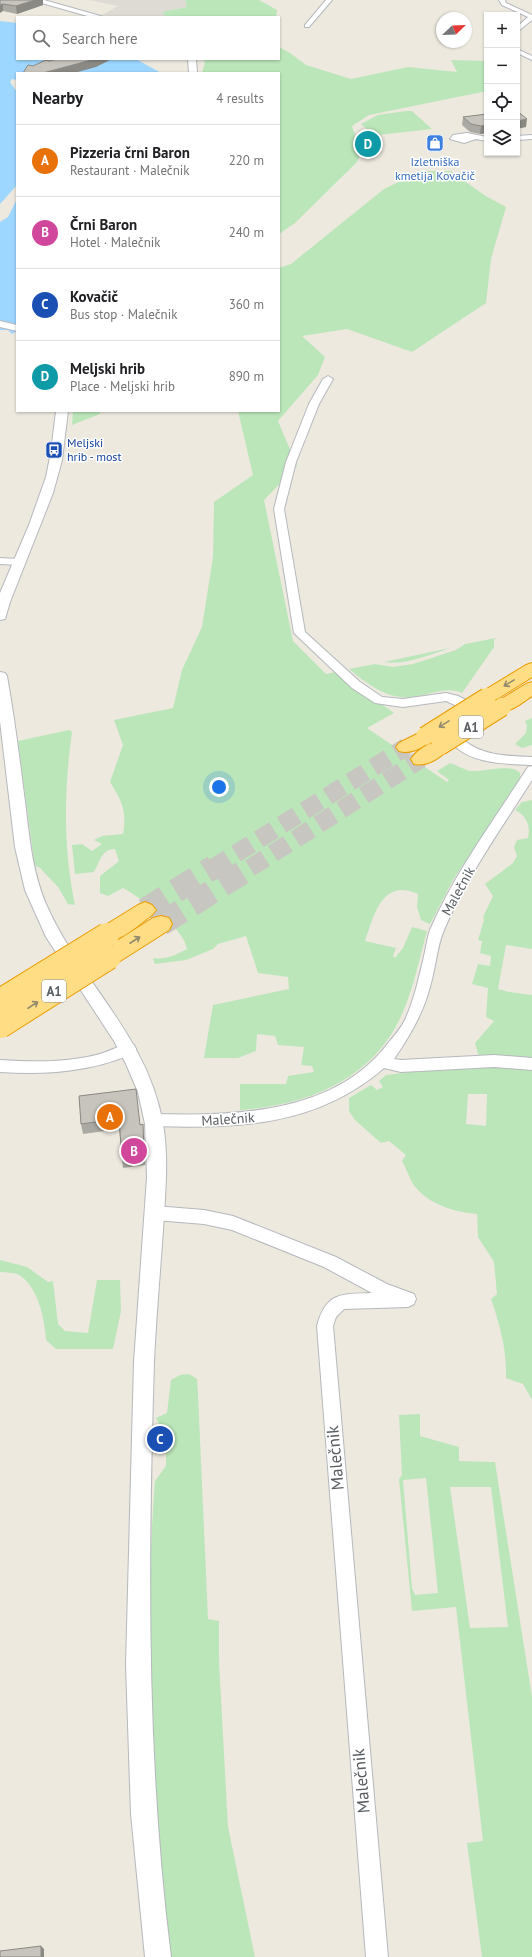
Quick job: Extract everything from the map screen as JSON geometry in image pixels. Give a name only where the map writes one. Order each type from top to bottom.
[{"type":"highway","name":"A1","points":[[421,759],[432,741],[487,697],[532,669]]},
{"type":"highway","name":"A1","points":[[406,747],[432,741],[502,707],[532,688]]},
{"type":"highway","name":"A1","points":[[0,1001],[145,910]]},
{"type":"highway","name":"A1","points":[[0,1026],[161,924]]},
{"type":"street","points":[[36,0],[96,16]]},
{"type":"street","points":[[307,26],[322,6],[329,0]]},
{"type":"street","points":[[502,0],[504,4],[532,17],[520,27]]},
{"type":"street","points":[[520,52],[532,58]]},
{"type":"street","points":[[192,60],[193,72]]},
{"type":"street","points":[[475,137],[484,138]]},
{"type":"street","points":[[520,138],[532,137]]},
{"type":"street","points":[[0,324],[16,328]]},
{"type":"street","points":[[328,379],[314,404],[305,430],[291,462],[279,509],[300,633],[356,685],[379,700],[403,703],[446,697],[454,699],[472,708],[477,713],[476,718],[456,732],[454,738],[461,746],[476,754],[512,761],[532,761]]},
{"type":"street","points":[[0,616],[3,602],[42,507],[52,477],[58,450],[62,412]]},
{"type":"street","points":[[0,561],[19,562]]},
{"type":"street","points":[[0,676],[10,738],[22,842],[32,889],[56,940],[120,1033],[129,1049],[142,1077],[154,1120],[157,1163],[155,1213],[146,1321],[138,1662],[142,1780],[153,1954]]},
{"type":"street","name":"Malečnik","points":[[154,1120],[218,1121],[252,1118],[294,1110],[314,1104],[352,1085],[382,1062],[408,1029],[419,1004],[437,930],[470,868],[532,770]]},
{"type":"street","points":[[0,1066],[62,1066],[97,1060],[129,1049]]},
{"type":"street","points":[[382,1062],[401,1066],[494,1061],[532,1064]]},
{"type":"street","name":"Malečnik","points":[[155,1213],[204,1216],[233,1223],[330,1262],[382,1290],[408,1300],[341,1302],[334,1306],[328,1314],[325,1326],[377,1957]]},
{"type":"shaded area","points":[[89,0],[185,0],[187,7],[163,12],[166,16],[102,15],[118,6]]},
{"type":"green space","points":[[185,0],[259,0],[277,10],[276,16],[166,16],[162,12],[187,7]]},
{"type":"green space","points":[[280,48],[306,65],[351,79],[408,67],[457,72],[451,60],[484,61],[484,92],[369,115],[352,126],[361,153],[357,162],[295,223],[280,233],[280,72],[202,72],[205,63],[204,60],[280,60]]},
{"type":"green space","points":[[412,111],[432,129],[373,135],[361,124],[378,115]]},
{"type":"green space","points":[[421,171],[451,171],[484,195],[506,207],[491,259],[486,303],[412,352],[347,329],[302,336],[325,357],[318,375],[278,421],[297,466],[264,500],[293,641],[326,674],[336,672],[394,713],[367,728],[447,782],[449,780],[437,771],[450,763],[471,771],[504,768],[516,770],[520,773],[520,778],[453,880],[430,924],[421,920],[417,907],[418,894],[406,890],[396,891],[388,895],[376,910],[365,941],[396,948],[393,956],[395,958],[403,948],[412,927],[427,931],[409,998],[393,1031],[378,1052],[360,1069],[339,1083],[316,1094],[292,1102],[240,1110],[240,1084],[286,1084],[288,1076],[314,1072],[312,1066],[301,1065],[304,1047],[278,1045],[275,1036],[257,1034],[256,1051],[238,1058],[204,1058],[213,1005],[289,989],[288,977],[258,973],[246,936],[218,944],[213,949],[186,960],[155,964],[153,958],[170,956],[187,949],[184,940],[178,931],[151,906],[123,888],[108,896],[100,893],[100,876],[119,861],[115,849],[107,851],[104,854],[94,872],[75,874],[72,845],[82,844],[92,851],[102,844],[94,840],[102,836],[123,834],[124,812],[118,795],[110,782],[123,745],[114,720],[173,708],[182,670],[202,627],[213,557],[214,502],[253,475],[238,412],[280,412],[280,268],[291,264],[384,189]]},
{"type":"green space","points":[[73,412],[101,412],[100,414],[72,425]]},
{"type":"green space","points":[[496,638],[494,640],[494,647],[462,693],[448,690],[408,697],[394,696],[373,687],[349,669],[375,664],[393,667],[413,664],[456,650],[465,644]]},
{"type":"green space","points":[[450,648],[409,661],[393,663],[384,662]]},
{"type":"green space","points":[[532,718],[532,745],[522,748],[515,744],[526,733],[527,726],[525,721]]},
{"type":"green space","points":[[69,730],[72,732],[67,775],[66,818],[68,862],[75,905],[68,904],[58,887],[40,868],[36,866],[34,861],[18,741]]},
{"type":"green space","points":[[532,800],[532,949],[506,945],[498,989],[532,995],[532,1060],[479,1057],[475,1043],[494,1021],[486,1017],[488,988],[472,984],[478,964],[490,966],[491,956],[480,953],[482,941],[478,940],[484,920],[483,917],[493,896],[485,884],[513,863],[517,856],[514,847],[517,840],[528,838],[529,829],[527,821],[519,812],[515,810],[522,802]]},
{"type":"green space","points":[[477,1064],[532,1068],[532,1400],[523,1384],[506,1378],[502,1338],[491,1299],[497,1294],[494,1262],[478,1237],[477,1214],[450,1209],[433,1202],[426,1197],[413,1184],[410,1178],[402,1161],[406,1155],[389,1141],[381,1143],[355,1120],[349,1111],[349,1098],[371,1085],[377,1090],[383,1087],[379,1081],[386,1075]],"holes":[[[468,1094],[487,1094],[486,1126],[466,1124]]]},
{"type":"green space","points":[[0,1260],[27,1267],[48,1282],[53,1281],[58,1324],[65,1331],[88,1333],[97,1280],[120,1280],[121,1311],[113,1349],[56,1349],[46,1340],[42,1314],[36,1295],[31,1287],[26,1280],[17,1274],[0,1272]]},
{"type":"green space","points":[[189,1374],[197,1379],[208,1619],[219,1621],[219,1662],[228,1827],[255,1957],[171,1957],[164,1898],[154,1779],[149,1659],[151,1540],[155,1481],[166,1466],[166,1437],[156,1418],[167,1413],[171,1380],[180,1375]]},
{"type":"green space","points":[[420,1414],[420,1436],[459,1447],[459,1461],[495,1462],[532,1697],[532,1957],[482,1957],[467,1843],[483,1841],[456,1607],[412,1611],[399,1479],[402,1475],[399,1415]],"holes":[[[426,1478],[438,1593],[415,1595],[412,1588],[403,1480]],[[450,1487],[491,1487],[508,1627],[470,1628]]]},
{"type":"water","points":[[0,21],[16,23],[16,60],[138,60],[159,72],[16,72],[16,80],[12,79],[10,82],[16,91],[16,186],[0,204]]},
{"type":"water","points":[[16,201],[16,332],[12,334],[8,330],[0,330],[0,222],[8,217]]},
{"type":"building","points":[[0,0],[35,0],[16,6],[0,5]]},
{"type":"building","points":[[46,60],[91,60],[47,72],[24,72],[28,65],[33,66]]},
{"type":"building","points":[[520,113],[527,119],[520,120]]},
{"type":"building","points":[[484,114],[484,126],[471,124],[463,117]]},
{"type":"building","points":[[136,1089],[140,1125],[143,1124],[144,1155],[122,1158],[119,1119],[81,1124],[79,1096]]},
{"type":"building","points":[[41,1946],[41,1957],[0,1957],[0,1951]]},
{"type":"tunnel","points":[[213,868],[406,747]]},
{"type":"tunnel","points":[[250,868],[421,759]]},
{"type":"tunnel","points":[[145,910],[214,867]]},
{"type":"tunnel","points":[[161,924],[251,867]]},
{"type":"place","name":"Izletniška kmetija Kovačič","points":[[435,143]]},
{"type":"place","name":"Meljski hrib","points":[[368,144]]},
{"type":"place","name":"Meljski hrib - most","points":[[54,450]]},
{"type":"place","name":"Pizzeria črni Baron","points":[[110,1117]]},
{"type":"place","name":"Črni Baron","points":[[134,1151]]},
{"type":"place","name":"Kovačič","points":[[160,1439]]}]
